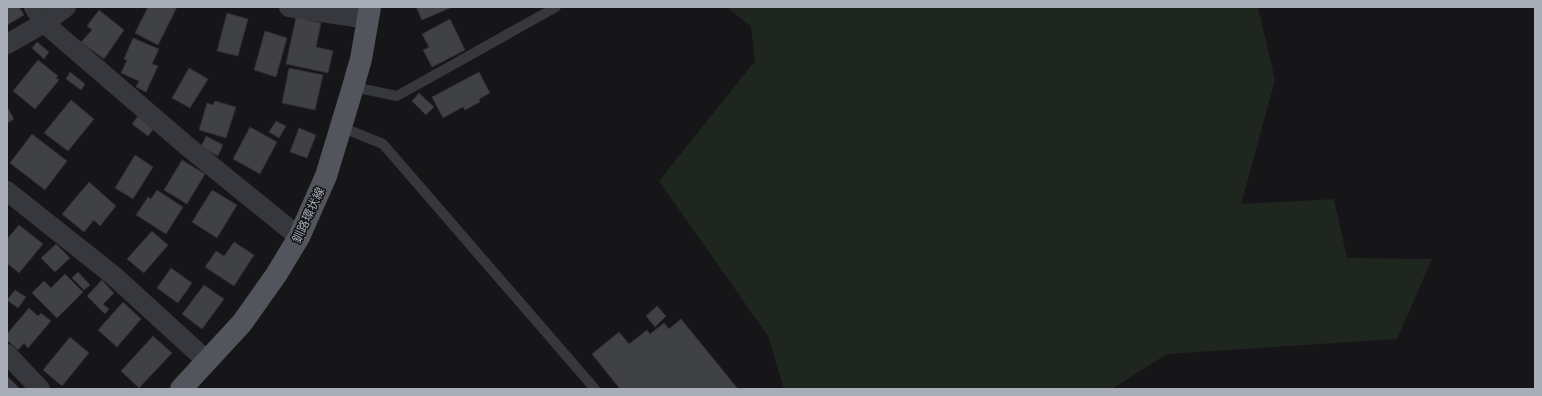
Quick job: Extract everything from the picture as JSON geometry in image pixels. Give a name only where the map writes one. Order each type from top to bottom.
[{"type":"main road","name":"釧路環状線","points":[[186,388],[207,361],[242,323],[276,275],[300,237],[326,176],[341,128],[361,59],[369,13]]},
{"type":"street","points":[[7,44],[39,15],[66,7]]},
{"type":"street","points":[[289,7],[369,13]]},
{"type":"street","points":[[39,15],[187,146],[300,237]]},
{"type":"street","points":[[7,191],[114,276],[207,361]]},
{"type":"street","points":[[7,354],[40,389]]},
{"type":"lane","points":[[353,88],[397,96],[556,7]]},
{"type":"lane","points":[[341,128],[382,144],[595,389]]},
{"type":"shaded area","points":[[726,7],[1258,7],[1275,80],[1241,204],[1334,199],[1347,258],[1432,259],[1397,339],[1167,354],[1112,389],[784,389],[768,336],[659,181],[755,61],[751,26]]},
{"type":"building","points":[[7,7],[19,7],[24,15],[7,25]]},
{"type":"building","points":[[148,7],[177,7],[158,45],[135,33]]},
{"type":"building","points":[[416,7],[452,7],[422,20]]},
{"type":"building","points":[[99,10],[124,30],[104,59],[81,42],[92,30],[87,26]]},
{"type":"building","points":[[227,13],[248,19],[238,56],[217,51]]},
{"type":"building","points":[[296,17],[321,23],[316,47],[333,51],[328,73],[286,64]]},
{"type":"building","points":[[450,19],[465,50],[432,67],[423,50],[429,47],[422,34]]},
{"type":"building","points":[[265,31],[287,38],[276,77],[254,70]]},
{"type":"building","points":[[133,38],[159,49],[152,64],[158,66],[146,92],[136,87],[139,81],[121,73],[127,60],[124,59]]},
{"type":"building","points":[[37,42],[49,52],[44,59],[32,48]]},
{"type":"building","points":[[38,60],[58,76],[56,78],[59,80],[35,109],[13,91]]},
{"type":"building","points":[[189,68],[208,79],[190,108],[172,98]]},
{"type":"building","points":[[289,68],[323,75],[315,110],[282,103]]},
{"type":"building","points":[[70,72],[85,84],[81,90],[66,79]]},
{"type":"building","points":[[479,72],[490,93],[479,99],[480,102],[465,110],[463,107],[443,118],[432,97]]},
{"type":"building","points":[[419,93],[434,107],[426,115],[412,101]]},
{"type":"building","points":[[71,100],[94,119],[68,151],[44,133]]},
{"type":"building","points":[[215,101],[236,107],[226,138],[199,130],[207,103],[213,105]]},
{"type":"building","points":[[7,107],[14,119],[7,123]]},
{"type":"building","points":[[138,116],[154,128],[148,136],[132,124]]},
{"type":"building","points":[[276,121],[286,126],[279,138],[269,132]]},
{"type":"building","points":[[250,127],[277,142],[260,174],[233,159]]},
{"type":"building","points":[[299,128],[316,135],[307,158],[290,152]]},
{"type":"building","points":[[32,134],[67,161],[45,190],[10,163]]},
{"type":"building","points":[[206,136],[223,145],[218,156],[201,147]]},
{"type":"building","points":[[135,155],[153,167],[133,199],[115,188]]},
{"type":"building","points":[[182,160],[205,174],[187,204],[164,190]]},
{"type":"building","points":[[89,182],[116,206],[100,226],[94,220],[84,232],[62,214]]},
{"type":"building","points":[[157,190],[183,207],[166,234],[136,215],[148,197],[151,199]]},
{"type":"building","points":[[212,190],[237,205],[217,238],[192,222]]},
{"type":"building","points":[[19,225],[43,244],[19,273],[7,263],[7,239]]},
{"type":"building","points":[[152,231],[168,245],[144,273],[127,259]]},
{"type":"building","points":[[234,242],[254,255],[234,286],[205,267],[216,251],[224,256]]},
{"type":"building","points":[[56,244],[70,258],[55,272],[41,258]]},
{"type":"building","points":[[171,268],[192,283],[178,303],[157,288]]},
{"type":"building","points":[[78,272],[90,285],[84,290],[72,278]]},
{"type":"building","points":[[65,274],[83,292],[57,318],[32,293],[44,281],[51,288]]},
{"type":"building","points":[[102,280],[114,293],[103,304],[109,309],[105,314],[87,296]]},
{"type":"building","points":[[204,285],[224,299],[202,329],[182,314]]},
{"type":"building","points":[[15,290],[26,297],[18,308],[7,300]]},
{"type":"building","points":[[123,302],[141,319],[117,347],[98,330]]},
{"type":"building","points":[[657,306],[666,316],[655,327],[646,316]]},
{"type":"building","points":[[29,308],[38,316],[41,313],[51,321],[28,348],[24,343],[18,350],[7,340],[7,334]]},
{"type":"building","points":[[681,319],[738,389],[620,389],[592,354],[619,332],[629,344],[647,330],[650,334],[664,323],[669,329]]},
{"type":"building","points":[[153,336],[172,353],[139,388],[121,371]]},
{"type":"building","points":[[70,337],[89,353],[62,386],[43,370]]},
{"type":"building","points":[[7,376],[20,389],[7,389]]}]
